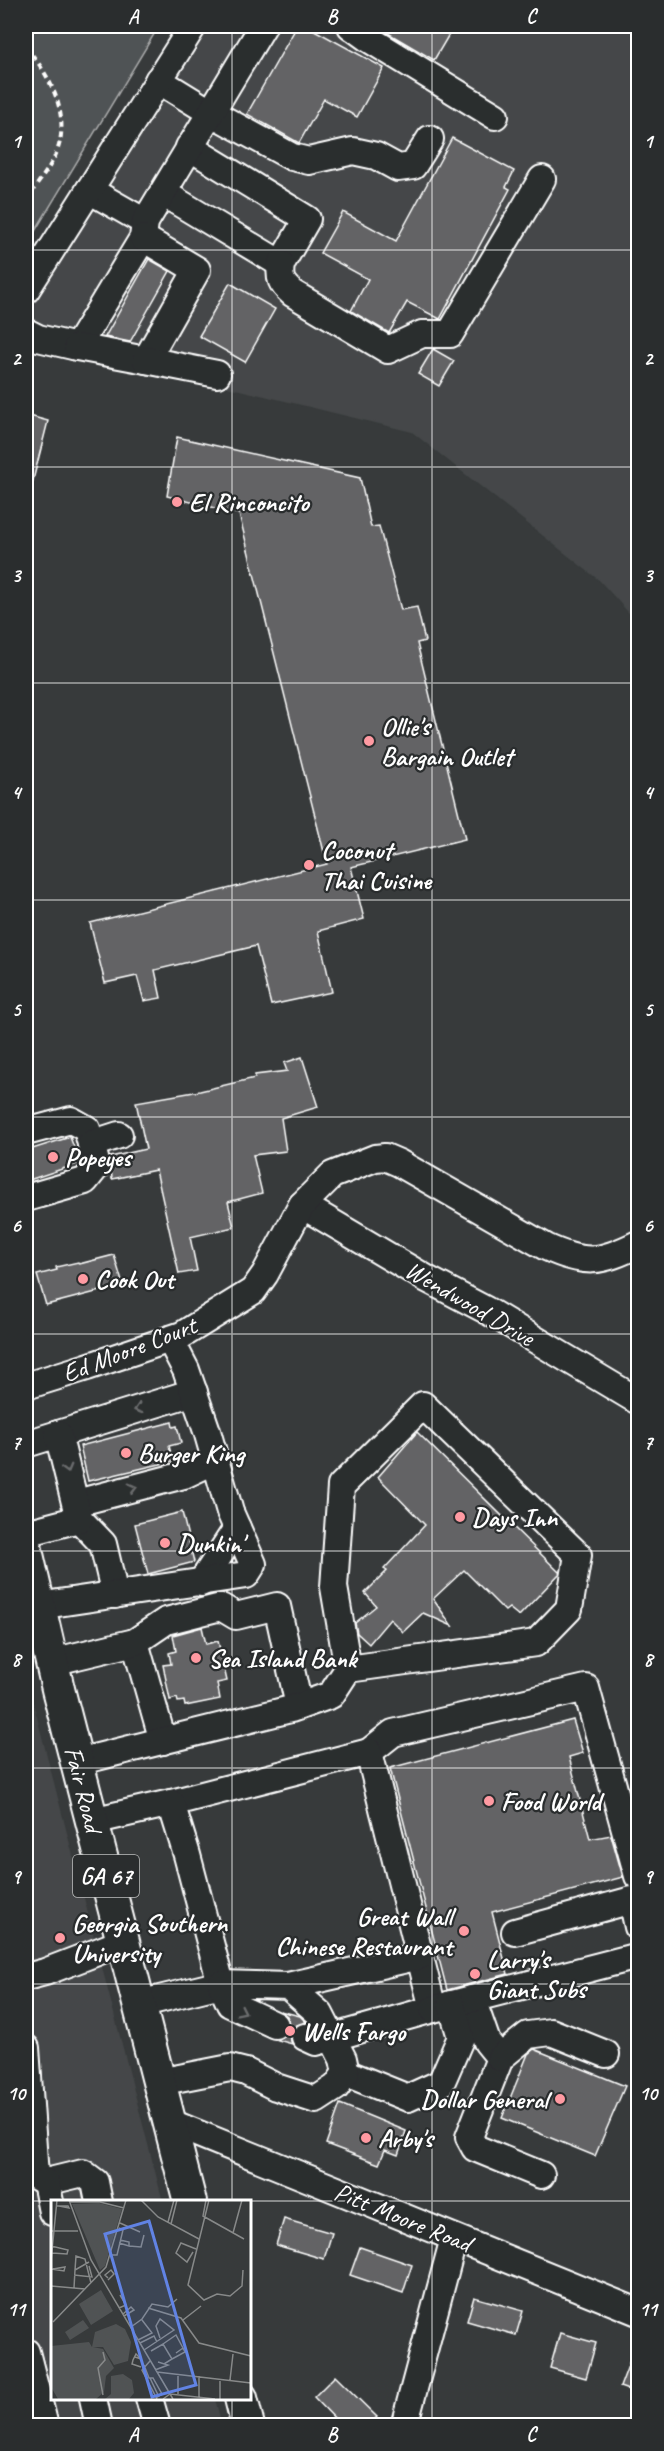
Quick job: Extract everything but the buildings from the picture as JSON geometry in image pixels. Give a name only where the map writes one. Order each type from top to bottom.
[{"type":"main road","name":"Fair Road","points":[[26,1550],[77,1762],[189,2200]]},
{"type":"main road","points":[[242,2400],[248,2426]]},
{"type":"street","points":[[26,290],[193,26]]},
{"type":"street","points":[[77,347],[189,147],[263,26]]},
{"type":"street","points":[[351,26],[495,116]]},
{"type":"street","points":[[159,80],[210,112],[292,157],[309,161],[353,151],[376,156],[398,168],[413,166],[430,139]]},
{"type":"street","points":[[189,147],[307,219],[281,264],[279,275],[281,283],[292,293],[388,350],[422,334],[450,334],[542,179]]},
{"type":"street","points":[[89,190],[197,270],[146,360]]},
{"type":"street","points":[[163,193],[281,264]]},
{"type":"street","points":[[26,332],[38,338],[77,347],[217,374]]},
{"type":"street","points":[[26,1132],[71,1120],[87,1129],[97,1166],[86,1181],[37,1195]]},
{"type":"street","points":[[26,1142],[69,1128],[76,1132],[87,1161],[84,1170],[55,1182],[37,1195]]},
{"type":"street","points":[[91,1144],[119,1135]]},
{"type":"street","name":"Ed Moore Court","points":[[26,1386],[182,1335],[253,1291],[265,1274],[302,1205],[332,1175],[375,1158],[386,1157],[399,1163],[569,1258],[586,1261],[604,1258],[639,1244]]},
{"type":"street","name":"Wendwood Drive","points":[[302,1205],[639,1401]]},
{"type":"street","points":[[38,1606],[246,1575],[253,1564],[230,1512],[216,1460],[186,1370],[170,1339]]},
{"type":"street","points":[[26,1444],[194,1392]]},
{"type":"street","points":[[77,1762],[299,1706],[331,1695],[348,1669],[334,1587],[341,1486],[423,1405],[578,1556],[568,1609],[536,1643],[348,1669]]},
{"type":"street","points":[[58,1434],[78,1511],[103,1544],[115,1595]]},
{"type":"street","points":[[26,1533],[78,1511],[184,1475],[216,1460]]},
{"type":"street","points":[[52,1662],[135,1642],[166,1621],[221,1607],[236,1616],[277,1606],[299,1706]]},
{"type":"street","points":[[135,1642],[163,1741]]},
{"type":"street","points":[[92,1821],[369,1752],[393,1733],[586,1688],[639,1876]]},
{"type":"street","points":[[369,1752],[420,1956],[452,2004],[500,2058]]},
{"type":"street","points":[[171,1803],[221,1984],[230,2004],[275,2025]]},
{"type":"street","points":[[515,1932],[635,1894],[639,1927]]},
{"type":"street","points":[[26,1977],[123,1942]]},
{"type":"street","points":[[139,2004],[221,1984],[288,1986],[420,1956]]},
{"type":"street","points":[[305,2037],[316,2042],[639,1956]]},
{"type":"street","points":[[159,2082],[230,2068],[246,2072],[276,2087],[316,2100],[336,2087],[346,2073],[343,2059],[320,2014],[288,1986]]},
{"type":"street","points":[[346,2073],[408,2098],[441,2084],[461,2037],[452,2004]]},
{"type":"street","points":[[541,2175],[475,2148],[469,2137],[500,2058],[528,2035],[551,2032],[606,2054]]},
{"type":"street","points":[[26,2048],[35,2176],[46,2181],[83,2174],[95,2182],[99,2200]]},
{"type":"street","name":"Pitt Moore Road","points":[[169,2122],[639,2312]]},
{"type":"street","points":[[46,2181],[51,2207]]},
{"type":"street","points":[[404,2426],[454,2238]]},
{"type":"street","points":[[26,2352],[45,2426]]},
{"type":"street","points":[[93,2400],[99,2426]]},
{"type":"street","points":[[150,2400],[157,2426]]},
{"type":"path","points":[[26,47],[42,66],[61,115],[61,138],[53,161],[26,201]]},
{"type":"shaded area","points":[[26,26],[159,26],[26,246]]},
{"type":"shaded area","points":[[193,26],[638,26],[638,623],[600,581],[412,432],[26,338],[26,290]]},
{"type":"shaded area","name":"Georgia Southern University","points":[[26,1675],[162,2200],[51,2200],[51,2400],[215,2400],[222,2425],[26,2425]]},
{"type":"place","name":"El Rinconcito","points":[[177,502]]},
{"type":"place","name":"Ollie's Bargain Outlet","points":[[369,741]]},
{"type":"place","name":"Coconut Thai Cuisine","points":[[309,865]]},
{"type":"place","name":"Popeyes","points":[[53,1157]]},
{"type":"place","name":"Cook Out","points":[[83,1279]]},
{"type":"place","name":"Burger King","points":[[126,1453]]},
{"type":"place","name":"Days Inn","points":[[460,1517]]},
{"type":"place","name":"Dunkin'","points":[[165,1543]]},
{"type":"place","name":"Sea Island Bank","points":[[196,1658]]},
{"type":"place","name":"Food World","points":[[489,1801]]},
{"type":"place","name":"Great Wall Chinese Restaurant","points":[[464,1931]]},
{"type":"place","name":"Georgia Southern University","points":[[60,1938]]},
{"type":"place","name":"Larry's Giant Subs","points":[[475,1974]]},
{"type":"place","name":"Wells Fargo","points":[[290,2031]]},
{"type":"place","name":"Dollar General","points":[[560,2099]]},
{"type":"place","name":"Arby's","points":[[366,2138]]}]
